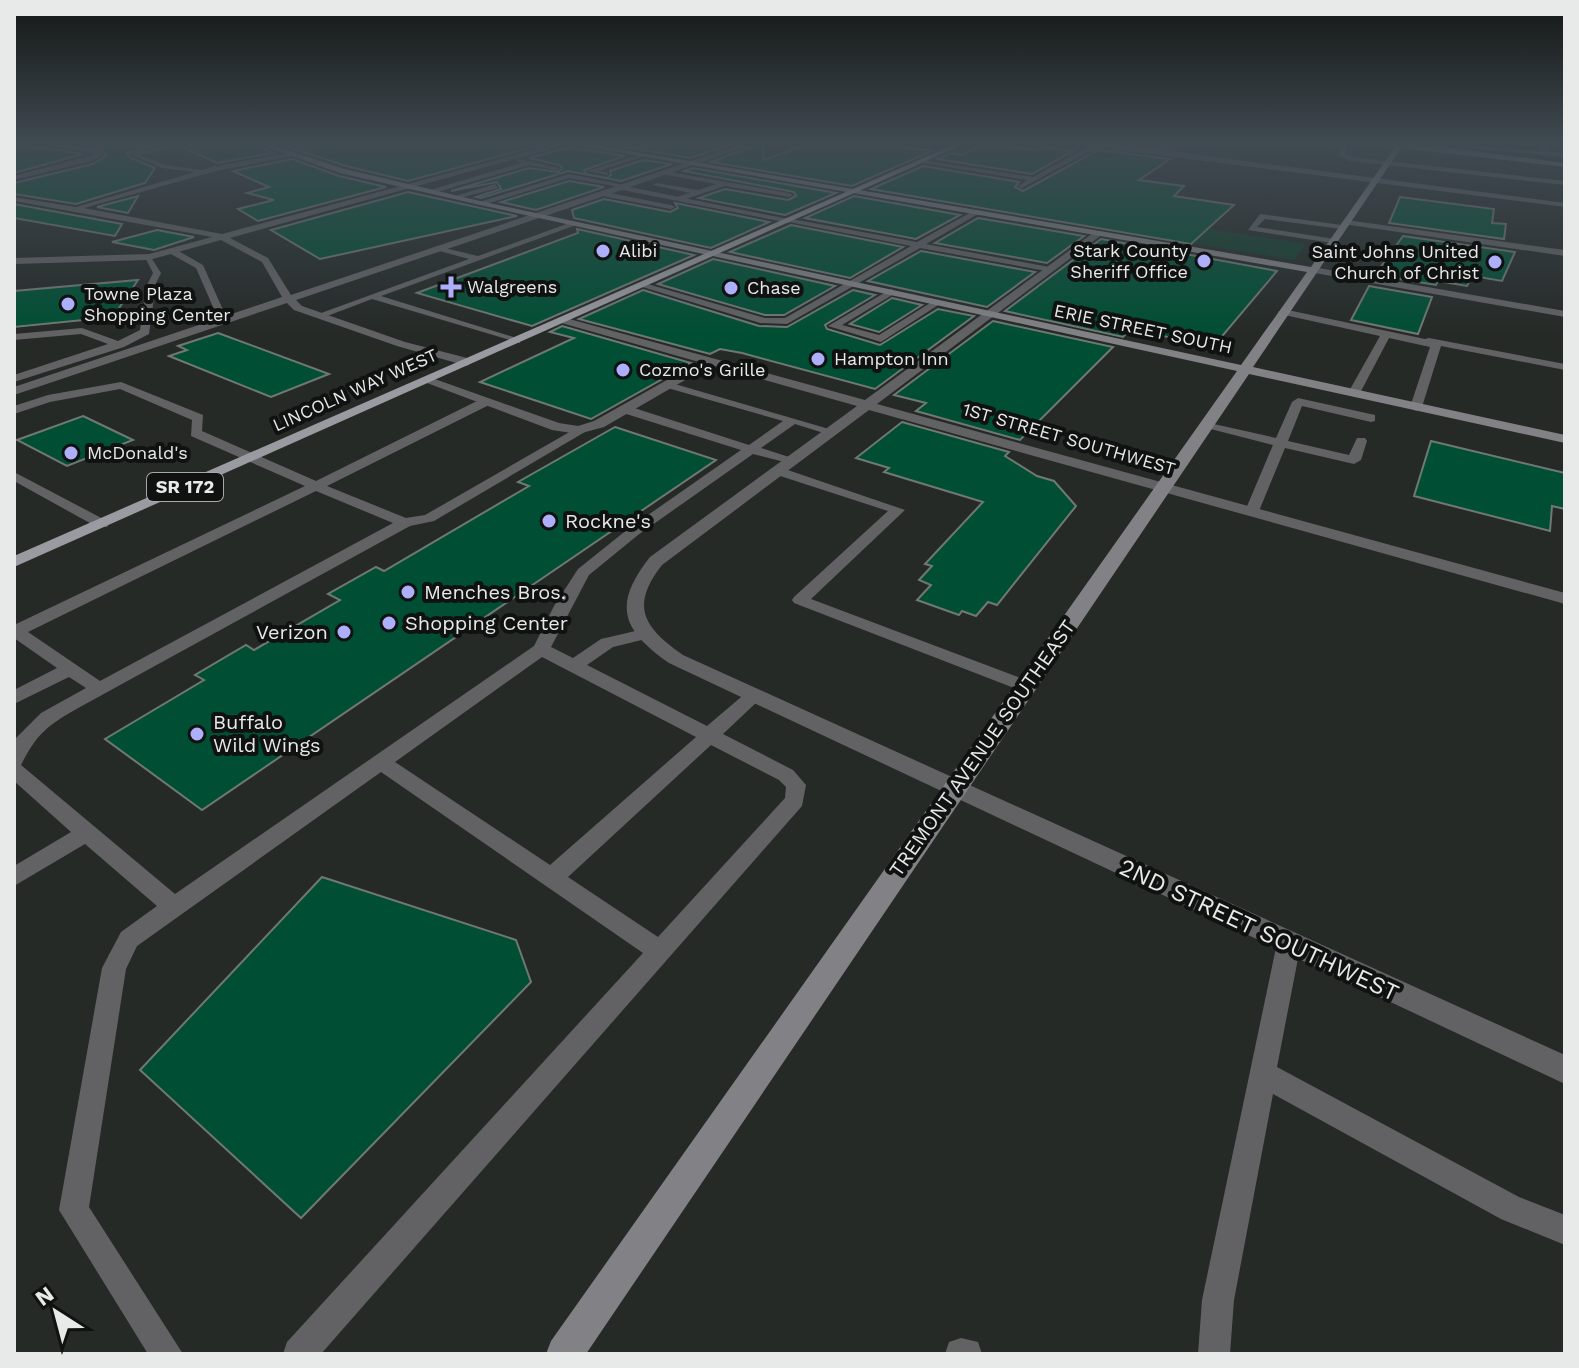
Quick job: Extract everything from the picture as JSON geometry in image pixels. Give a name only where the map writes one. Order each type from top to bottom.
[{"type":"main road","name":"SR 172","points":[[713,253],[821,206]]},
{"type":"main road","name":"LINCOLN WAY WEST","points":[[14,562],[713,253]]},
{"type":"street","points":[[54,206],[222,237],[265,260],[288,299],[318,316],[467,362]]},
{"type":"street","points":[[72,209],[83,206]]},
{"type":"street","points":[[14,261],[149,257],[337,206]]},
{"type":"street","name":"ERIE STREET SOUTH","points":[[493,206],[1565,439]]},
{"type":"street","points":[[14,391],[565,206]]},
{"type":"street","points":[[716,206],[789,220]]},
{"type":"street","points":[[940,206],[1565,314]]},
{"type":"street","name":"TREMONT AVENUE SOUTHEAST","points":[[564,1354],[1357,206]]},
{"type":"street","points":[[644,634],[635,619],[633,603],[645,574],[684,539],[1099,233]]},
{"type":"street","name":"1ST STREET SOUTHWEST","points":[[562,320],[1565,599]]},
{"type":"street","points":[[425,380],[557,427],[584,429],[711,360]]},
{"type":"street","name":"2ND STREET SOUTHWEST","points":[[644,634],[676,659],[753,696],[1565,1070]]},
{"type":"lane","points":[[665,206],[671,207]]},
{"type":"lane","points":[[641,285],[703,301],[711,308],[787,321],[975,212]]},
{"type":"lane","points":[[1332,241],[1251,228],[1263,216],[1565,253]]},
{"type":"lane","points":[[789,220],[1049,270]]},
{"type":"lane","points":[[318,316],[575,224]]},
{"type":"lane","points":[[439,248],[477,258]]},
{"type":"lane","points":[[172,251],[200,267],[220,314],[229,319]]},
{"type":"lane","points":[[14,379],[119,344],[145,332],[157,273],[149,257]]},
{"type":"lane","points":[[891,292],[833,326],[881,339],[938,302]]},
{"type":"lane","points":[[372,296],[516,341]]},
{"type":"lane","points":[[1283,312],[1565,367]]},
{"type":"lane","points":[[14,337],[82,331],[135,350]]},
{"type":"lane","points":[[1354,393],[1387,333]]},
{"type":"lane","points":[[1416,407],[1436,345],[1429,341]]},
{"type":"lane","points":[[14,410],[48,399],[121,385],[199,418],[195,433],[405,523]]},
{"type":"lane","points":[[668,385],[830,431]]},
{"type":"lane","points":[[1252,511],[1298,402],[1370,420],[1377,398]]},
{"type":"lane","points":[[99,689],[15,630],[485,402]]},
{"type":"lane","points":[[624,409],[751,449],[781,466],[898,510],[800,600],[1025,686]]},
{"type":"lane","points":[[167,1354],[74,1210],[114,968],[129,939],[541,649],[583,572],[793,420]]},
{"type":"lane","points":[[1205,426],[1354,460],[1361,441]]},
{"type":"lane","points":[[14,761],[18,745],[51,715],[405,523],[429,518],[584,429]]},
{"type":"lane","points":[[14,476],[102,524]]},
{"type":"lane","points":[[574,666],[607,643],[644,634]]},
{"type":"lane","points":[[299,1354],[795,800],[796,785],[786,775],[541,649]]},
{"type":"lane","points":[[14,698],[70,669]]},
{"type":"lane","points":[[551,878],[753,696]]},
{"type":"lane","points":[[379,761],[660,951]]},
{"type":"lane","points":[[14,770],[173,906]]},
{"type":"lane","points":[[14,877],[86,833]]},
{"type":"lane","points":[[1214,1354],[1218,1300],[1289,943]]},
{"type":"lane","points":[[1263,1074],[1511,1209],[1565,1230]]},
{"type":"green space","points":[[964,206],[1062,206],[1306,244],[1294,260]]},
{"type":"building","points":[[14,206],[24,206],[122,224],[115,236],[14,218]]},
{"type":"building","points":[[101,206],[132,206],[128,213],[97,207]]},
{"type":"building","points":[[251,206],[315,206],[258,221],[238,209]]},
{"type":"building","points":[[358,206],[471,206],[517,216],[320,259],[271,230]]},
{"type":"building","points":[[518,206],[548,206],[536,210]]},
{"type":"building","points":[[584,206],[639,206],[670,212],[678,208],[677,206],[689,206],[769,222],[711,248],[574,218],[572,210]]},
{"type":"building","points":[[739,206],[806,206],[785,215]]},
{"type":"building","points":[[832,206],[909,206],[960,215],[916,239],[805,218]]},
{"type":"building","points":[[969,206],[1233,206],[1191,244]]},
{"type":"building","points":[[1396,206],[1469,206],[1494,209],[1492,223],[1506,224],[1504,239],[1389,223]]},
{"type":"building","points":[[978,218],[1084,236],[1047,263],[935,243]]},
{"type":"building","points":[[791,225],[903,247],[850,278],[730,252]]},
{"type":"building","points":[[577,229],[694,255],[532,326],[417,293],[578,233]]},
{"type":"building","points":[[157,230],[194,237],[154,250],[112,242]]},
{"type":"building","points":[[1403,236],[1515,252],[1502,281],[1473,276],[1467,286],[1438,281],[1436,285],[1375,275]]},
{"type":"building","points":[[1101,239],[1277,271],[1213,347],[1131,329],[1123,337],[1005,311]]},
{"type":"building","points":[[921,251],[1035,272],[987,307],[868,281]]},
{"type":"building","points":[[713,259],[835,286],[784,315],[765,315],[658,284]]},
{"type":"building","name":"Towne Plaza Shopping Center","points":[[138,280],[113,317],[14,327],[14,291]]},
{"type":"building","points":[[1369,286],[1432,297],[1418,334],[1351,320]]},
{"type":"building","points":[[643,290],[759,326],[787,327],[853,290],[875,295],[825,325],[827,329],[880,345],[938,309],[974,316],[875,389],[742,353],[720,349],[710,354],[579,319]]},
{"type":"building","points":[[892,298],[922,305],[879,332],[850,324]]},
{"type":"building","points":[[993,321],[1113,347],[1020,440],[916,411],[926,403],[894,395]]},
{"type":"building","points":[[562,326],[691,363],[591,419],[480,382],[574,338],[550,332]]},
{"type":"building","points":[[218,333],[329,374],[271,397],[169,356],[187,350],[178,346]]},
{"type":"building","name":"McDonald's","points":[[83,416],[133,440],[67,466],[17,440]]},
{"type":"building","points":[[902,422],[1009,452],[1005,456],[1037,476],[1054,481],[1076,506],[997,605],[988,602],[976,616],[962,611],[959,615],[917,600],[931,585],[919,580],[932,566],[925,564],[983,502],[884,472],[889,468],[856,458]]},
{"type":"building","name":"Shopping Center","points":[[615,427],[716,460],[202,810],[105,739],[204,680],[195,675],[246,645],[254,650],[340,600],[328,594],[376,567],[384,571],[529,486],[518,482]]},
{"type":"building","points":[[1431,441],[1565,473],[1565,509],[1552,506],[1550,531],[1414,496]]},
{"type":"building","points":[[322,877],[516,940],[531,982],[301,1218],[140,1070]]},
{"type":"place","name":"Alibi","points":[[603,251]]},
{"type":"place","name":"Stark County Sheriff Office","points":[[1204,261]]},
{"type":"place","name":"Saint Johns United Church of Christ","points":[[1495,262]]},
{"type":"place","name":"Walgreens","points":[[451,287]]},
{"type":"place","name":"Chase","points":[[731,288]]},
{"type":"place","name":"Towne Plaza Shopping Center","points":[[68,304]]},
{"type":"place","name":"Hampton Inn","points":[[818,359]]},
{"type":"place","name":"Cozmo's Grille","points":[[623,370]]},
{"type":"place","name":"McDonald's","points":[[71,453]]},
{"type":"place","name":"Rockne's","points":[[549,521]]},
{"type":"place","name":"Menches Bros.","points":[[408,592]]},
{"type":"place","name":"Shopping Center","points":[[389,623]]},
{"type":"place","name":"Verizon","points":[[344,632]]},
{"type":"place","name":"Buffalo Wild Wings","points":[[197,734]]}]
